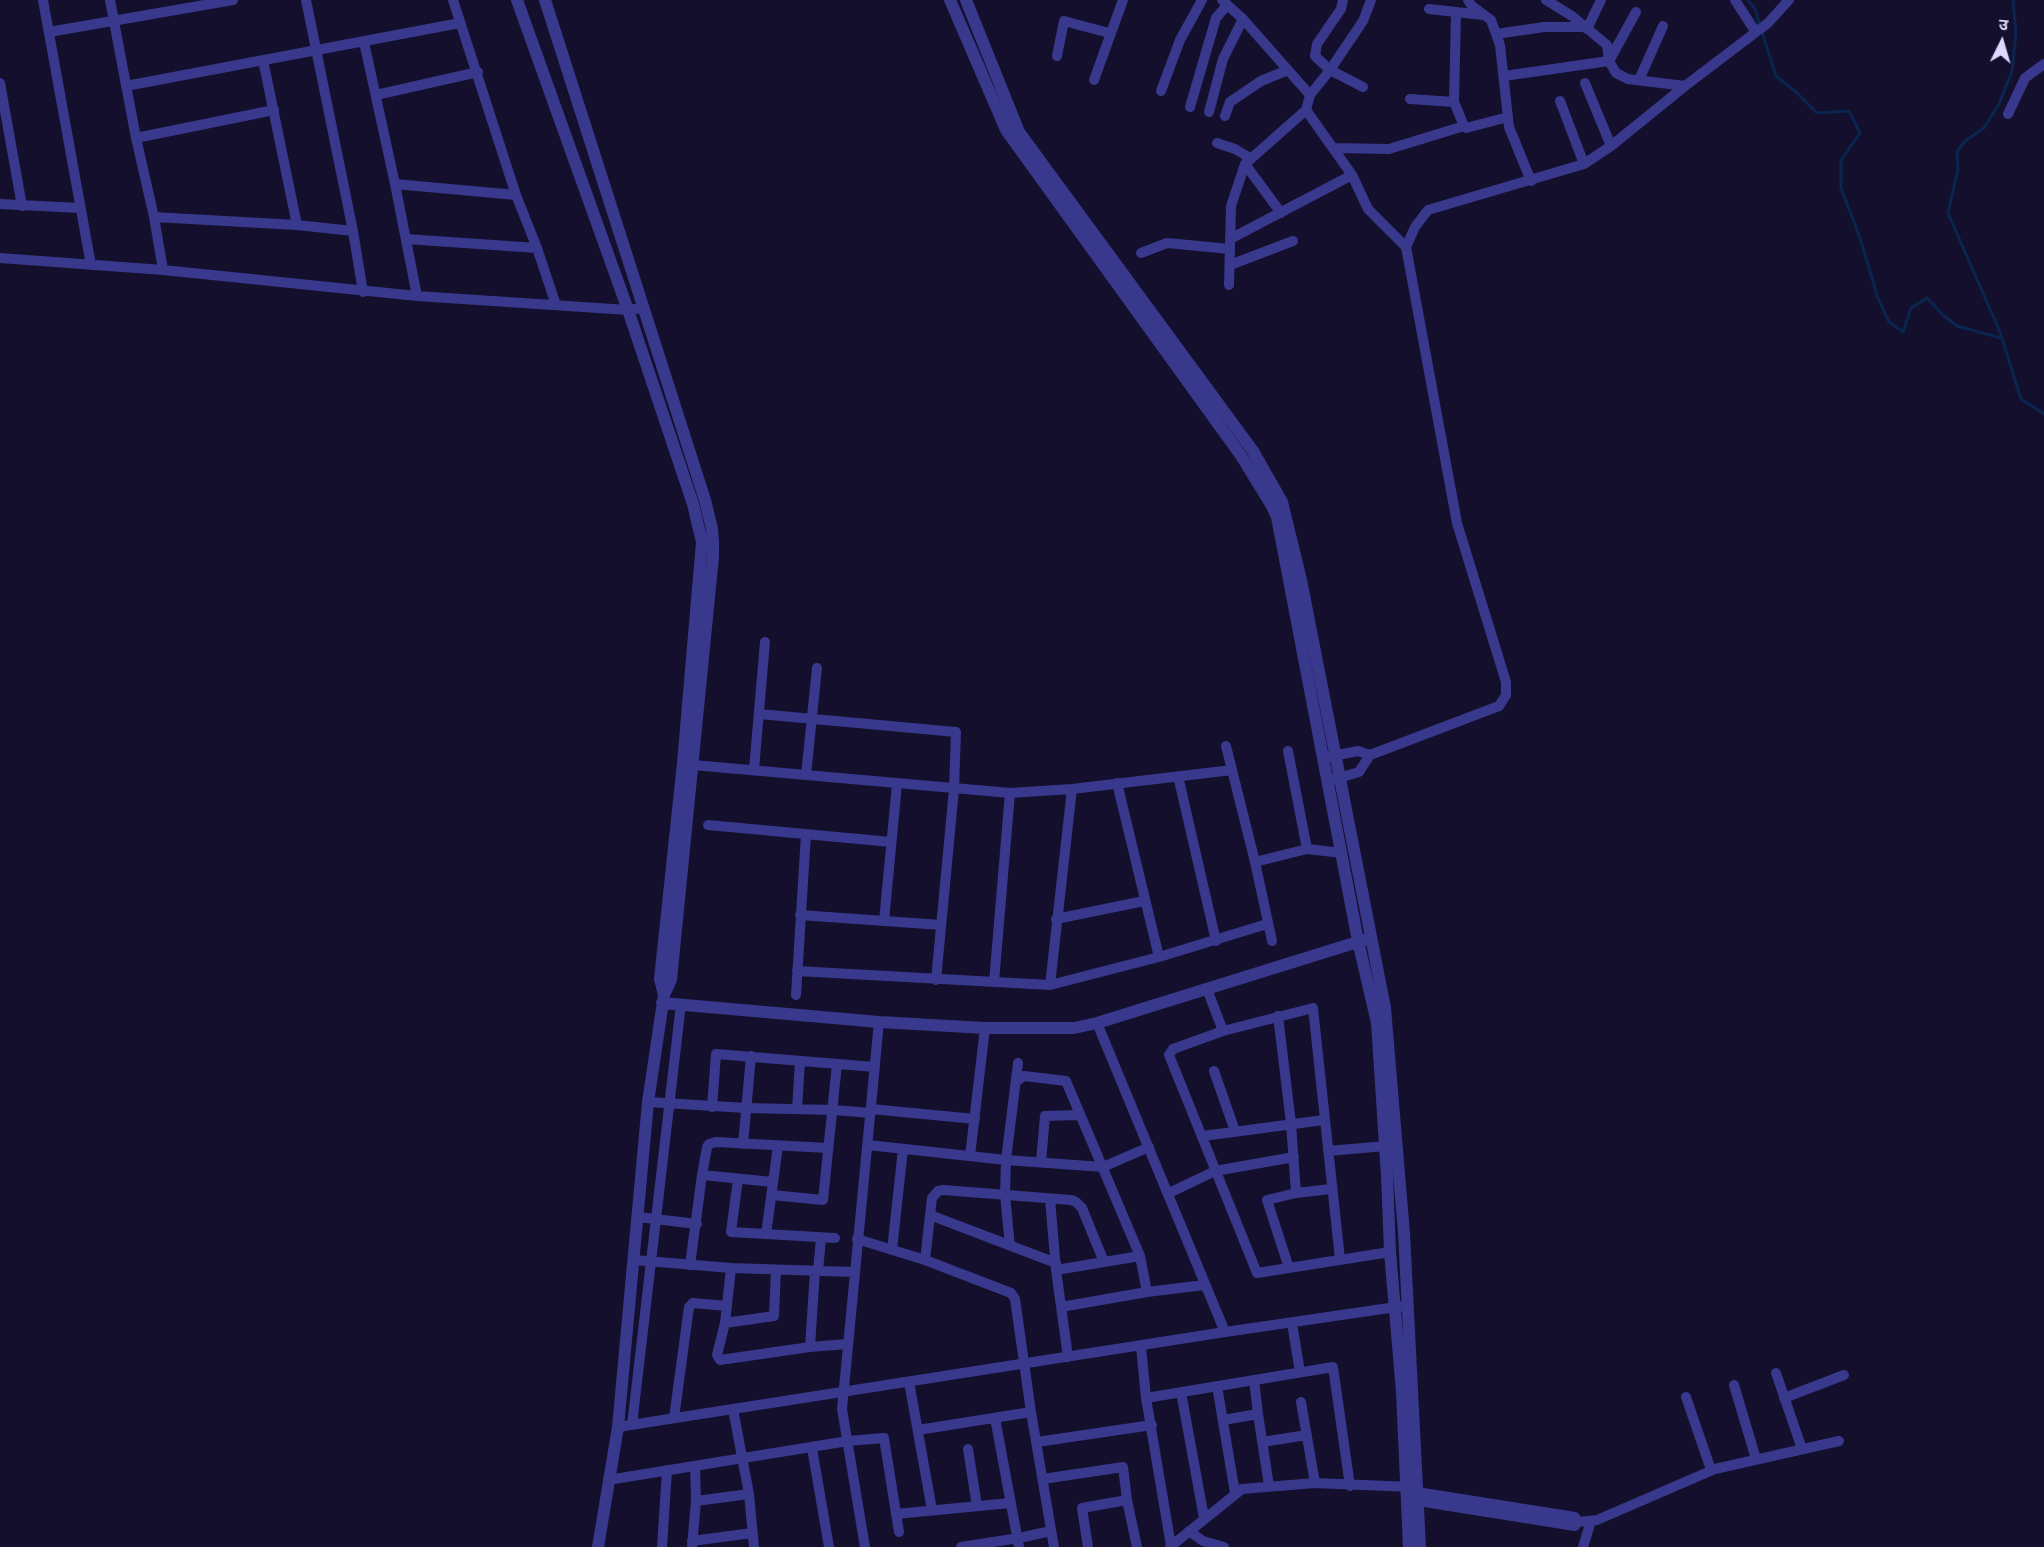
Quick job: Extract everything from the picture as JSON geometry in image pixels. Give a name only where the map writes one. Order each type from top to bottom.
[{"type":"street","points":[[43,0],[91,265]]},
{"type":"street","points":[[110,0],[112,22],[154,217],[163,270]]},
{"type":"street","points":[[49,32],[232,0]]},
{"type":"street","points":[[306,0],[353,231],[363,292]]},
{"type":"street","points":[[453,0],[516,195],[556,305]]},
{"type":"street","points":[[517,0],[628,310],[693,504],[702,542],[683,763],[660,979],[663,999],[648,1102],[618,1427],[598,1547]]},
{"type":"street","points":[[545,0],[705,500],[712,529],[713,557],[672,980],[663,999]]},
{"type":"street","points":[[950,0],[1006,130],[1242,457],[1272,506],[1279,528],[1329,757]]},
{"type":"street","points":[[966,0],[1019,132],[1253,451],[1282,502],[1301,580],[1329,757],[1364,939],[1377,1023],[1386,1146],[1390,1252],[1402,1306]]},
{"type":"street","points":[[1094,80],[1109,33],[1123,0]]},
{"type":"street","points":[[1161,91],[1180,40],[1202,0]]},
{"type":"street","points":[[1343,0],[1341,9],[1317,45],[1315,56],[1330,70],[1363,87]]},
{"type":"street","points":[[1229,285],[1231,206],[1248,161],[1306,110],[1310,95],[1363,21],[1371,0]]},
{"type":"street","points":[[1468,0],[1472,6],[1491,20],[1500,45],[1509,127],[1532,181]]},
{"type":"street","points":[[1546,0],[1572,16],[1607,45],[1609,61],[1616,73],[1628,79],[1685,86]]},
{"type":"street","points":[[1586,28],[1601,0]]},
{"type":"street","points":[[1735,0],[1755,31]]},
{"type":"street","points":[[1333,780],[1359,772],[1370,755],[1499,706],[1506,695],[1506,682],[1457,523],[1406,247],[1415,226],[1428,210],[1584,164],[1611,146],[1768,23],[1790,0]]},
{"type":"street","points":[[1190,107],[1216,18],[1225,3],[1243,19],[1310,95]]},
{"type":"street","points":[[1430,9],[1484,15]]},
{"type":"street","points":[[1609,61],[1636,12]]},
{"type":"street","points":[[1456,13],[1454,102],[1464,126]]},
{"type":"street","points":[[1209,112],[1223,59],[1243,19]]},
{"type":"street","points":[[1057,56],[1064,21],[1109,33]]},
{"type":"street","points":[[126,86],[460,23]]},
{"type":"street","points":[[1639,80],[1663,26]]},
{"type":"street","points":[[1496,34],[1544,27],[1586,28]]},
{"type":"street","points":[[364,42],[417,296]]},
{"type":"street","points":[[263,60],[297,225]]},
{"type":"street","points":[[1504,76],[1609,61]]},
{"type":"street","points":[[2008,114],[2025,78],[2044,64]]},
{"type":"street","points":[[1225,116],[1230,102],[1261,81],[1288,70]]},
{"type":"street","points":[[376,95],[478,72]]},
{"type":"street","points":[[0,83],[22,206]]},
{"type":"street","points":[[1585,83],[1611,146]]},
{"type":"street","points":[[1410,99],[1454,102]]},
{"type":"street","points":[[1560,101],[1584,164]]},
{"type":"street","points":[[136,138],[274,110]]},
{"type":"street","points":[[1306,110],[1352,175],[1368,209],[1406,247]]},
{"type":"street","points":[[1333,148],[1389,149],[1464,126],[1466,128],[1508,117]]},
{"type":"street","points":[[1216,143],[1235,149],[1248,161],[1281,213]]},
{"type":"street","points":[[0,150],[12,150]]},
{"type":"street","points":[[1141,253],[1167,243],[1230,244],[1281,213],[1352,175]]},
{"type":"street","points":[[395,184],[516,195]]},
{"type":"street","points":[[0,204],[81,208]]},
{"type":"street","points":[[154,217],[297,225],[353,231]]},
{"type":"street","points":[[406,239],[537,248]]},
{"type":"street","points":[[1230,265],[1293,241]]},
{"type":"street","points":[[0,258],[163,270],[363,292],[628,310],[643,308]]},
{"type":"street","points":[[754,770],[765,642]]},
{"type":"street","points":[[806,775],[817,668]]},
{"type":"street","points":[[759,714],[956,732],[954,789],[936,980]]},
{"type":"street","points":[[1226,746],[1272,941]]},
{"type":"street","points":[[1288,751],[1307,849]]},
{"type":"street","points":[[1329,757],[1358,751],[1370,755]]},
{"type":"street","points":[[693,765],[1010,793],[1072,789],[1232,770]]},
{"type":"street","points":[[1178,776],[1216,941]]},
{"type":"street","points":[[1333,780],[1342,853],[1386,1013],[1404,1233],[1402,1306],[1420,1547]]},
{"type":"street","points":[[1117,783],[1159,957]]},
{"type":"street","points":[[884,921],[897,784]]},
{"type":"street","points":[[1050,985],[1072,789]]},
{"type":"street","points":[[994,982],[1010,793]]},
{"type":"street","points":[[708,825],[891,842]]},
{"type":"street","points":[[796,995],[806,834]]},
{"type":"street","points":[[1255,862],[1307,849],[1342,853]]},
{"type":"street","points":[[1056,919],[1144,901]]},
{"type":"street","points":[[800,915],[941,925]]},
{"type":"street","points":[[797,971],[1050,985],[1216,941],[1267,924]]},
{"type":"street","points":[[663,999],[681,1004],[879,1022],[986,1028],[1074,1028],[1097,1023],[1364,939]]},
{"type":"street","points":[[1207,989],[1223,1031]]},
{"type":"street","points":[[632,1425],[681,1004]]},
{"type":"street","points":[[1340,1259],[1313,1008],[1223,1031],[1173,1048],[1169,1055],[1257,1273],[1390,1252]]},
{"type":"street","points":[[1278,1016],[1291,1123],[1296,1193]]},
{"type":"street","points":[[865,1547],[842,1408],[842,1392],[879,1022]]},
{"type":"street","points":[[1097,1023],[1225,1332]]},
{"type":"street","points":[[970,1156],[986,1028]]},
{"type":"street","points":[[712,1107],[716,1054],[875,1067]]},
{"type":"street","points":[[744,1144],[751,1056]]},
{"type":"street","points":[[797,1109],[800,1061]]},
{"type":"street","points":[[1010,1246],[1005,1195],[1006,1160],[1018,1063]]},
{"type":"street","points":[[771,1196],[823,1200],[837,1064]]},
{"type":"street","points":[[1214,1071],[1235,1131]]},
{"type":"street","points":[[1017,1081],[1024,1076],[1066,1081],[1140,1256],[1147,1292]]},
{"type":"street","points":[[648,1102],[712,1107],[871,1111],[975,1119]]},
{"type":"street","points":[[1041,1162],[1045,1116],[1079,1115]]},
{"type":"street","points":[[1203,1136],[1324,1120]]},
{"type":"street","points":[[690,1265],[702,1174],[709,1144],[716,1142],[828,1148]]},
{"type":"street","points":[[868,1145],[1006,1160],[1103,1167],[1149,1147]]},
{"type":"street","points":[[766,1234],[778,1146]]},
{"type":"street","points":[[1328,1151],[1386,1146]]},
{"type":"street","points":[[892,1250],[903,1149]]},
{"type":"street","points":[[1169,1193],[1215,1171],[1294,1157]]},
{"type":"street","points":[[702,1174],[773,1182]]},
{"type":"street","points":[[738,1179],[731,1232],[835,1238]]},
{"type":"street","points":[[1289,1268],[1267,1200],[1296,1193],[1331,1189]]},
{"type":"street","points":[[925,1260],[932,1198],[938,1191],[943,1190],[1071,1200],[1079,1204],[1104,1262]]},
{"type":"street","points":[[1050,1199],[1068,1357]]},
{"type":"street","points":[[930,1215],[1056,1266],[1140,1256]]},
{"type":"street","points":[[638,1217],[697,1224]]},
{"type":"street","points":[[810,1347],[821,1238]]},
{"type":"street","points":[[857,1239],[925,1260],[1011,1293],[1015,1299],[1054,1547]]},
{"type":"street","points":[[634,1260],[731,1268],[854,1272]]},
{"type":"street","points":[[731,1268],[725,1323],[717,1355],[720,1360],[847,1344]]},
{"type":"street","points":[[725,1323],[774,1316],[776,1270]]},
{"type":"street","points":[[1061,1307],[1204,1285]]},
{"type":"street","points":[[674,1418],[689,1306],[693,1303],[727,1306]]},
{"type":"street","points":[[618,1427],[1402,1306]]},
{"type":"street","points":[[1293,1323],[1300,1372]]},
{"type":"street","points":[[1141,1346],[1146,1398],[1170,1546],[1242,1489],[1315,1483],[1350,1485],[1415,1492],[1575,1517],[1578,1522],[1590,1521],[1711,1470],[1839,1441]]},
{"type":"street","points":[[1146,1398],[1333,1367],[1350,1485]]},
{"type":"street","points":[[1776,1373],[1802,1449]]},
{"type":"street","points":[[1784,1398],[1844,1375]]},
{"type":"street","points":[[1254,1380],[1269,1486]]},
{"type":"street","points":[[909,1382],[932,1510]]},
{"type":"street","points":[[1734,1385],[1756,1459]]},
{"type":"street","points":[[1217,1386],[1235,1493]]},
{"type":"street","points":[[1181,1392],[1204,1518]]},
{"type":"street","points":[[1686,1397],[1711,1470]]},
{"type":"street","points":[[1301,1402],[1315,1483]]},
{"type":"street","points":[[734,1409],[749,1494],[754,1547]]},
{"type":"street","points":[[918,1430],[1031,1412]]},
{"type":"street","points":[[1223,1420],[1258,1414]]},
{"type":"street","points":[[995,1418],[1019,1543]]},
{"type":"street","points":[[1037,1442],[1152,1425]]},
{"type":"street","points":[[1262,1442],[1307,1435]]},
{"type":"street","points":[[608,1480],[848,1441],[884,1438],[899,1532]]},
{"type":"street","points":[[812,1448],[829,1547]]},
{"type":"street","points":[[968,1449],[977,1506]]},
{"type":"street","points":[[695,1466],[696,1502],[692,1544],[752,1533]]},
{"type":"street","points":[[1042,1479],[1123,1467],[1137,1547]]},
{"type":"street","points":[[662,1547],[667,1470]]},
{"type":"street","points":[[1408,1547],[1415,1492]]},
{"type":"street","points":[[696,1502],[749,1494]]},
{"type":"street","points":[[1088,1547],[1082,1508],[1127,1500]]},
{"type":"street","points":[[896,1514],[1010,1503]]},
{"type":"street","points":[[1583,1547],[1590,1521]]},
{"type":"street","points":[[961,1547],[1019,1543],[1051,1531]]},
{"type":"street","points":[[1189,1531],[1203,1541],[1224,1547]]},
{"type":"waterway","points":[[1748,0],[1755,9],[1760,26]]},
{"type":"waterway","points":[[2013,0],[2016,33],[2012,71],[1999,104],[1984,128],[1965,141],[1957,152],[1958,169],[1948,213],[2000,332],[2021,399],[2044,414]]},
{"type":"waterway","points":[[1762,32],[1776,76],[1817,113],[1849,111],[1860,133],[1841,160],[1841,188],[1860,238],[1878,298],[1889,322],[1903,332],[1911,308],[1927,298],[1957,326],[2001,338]]}]
